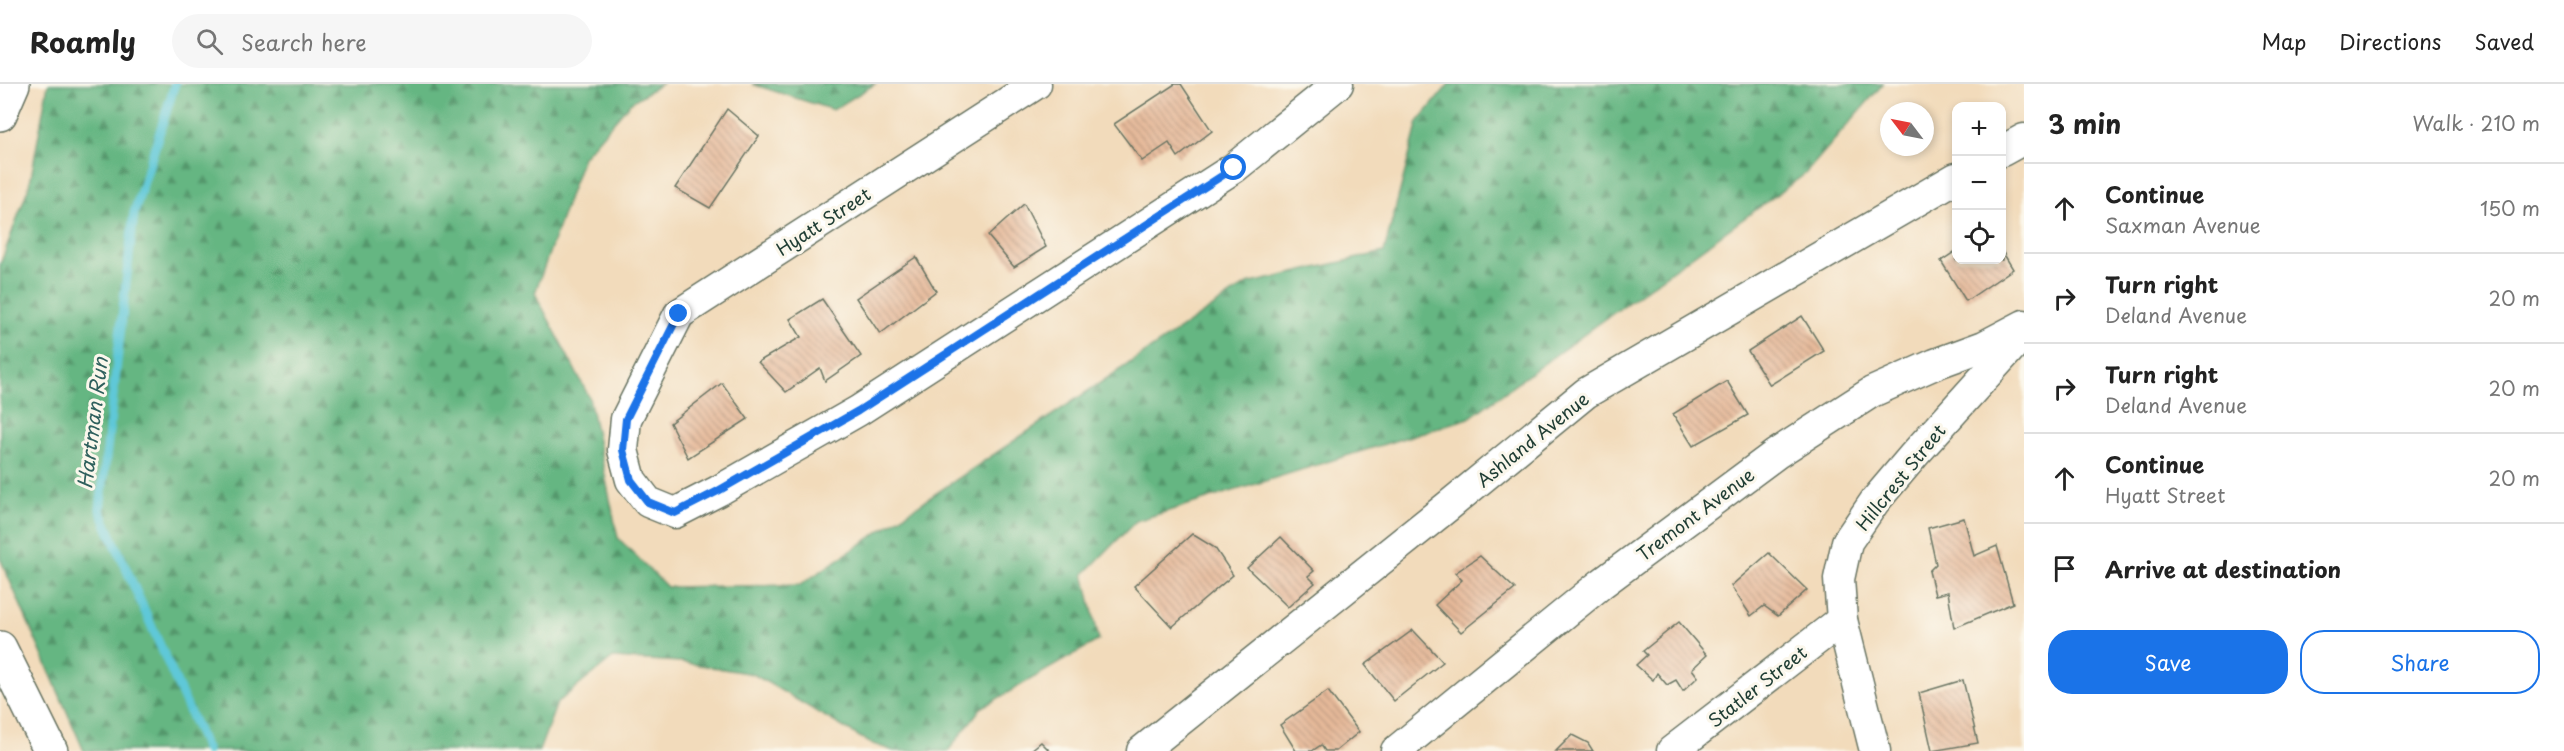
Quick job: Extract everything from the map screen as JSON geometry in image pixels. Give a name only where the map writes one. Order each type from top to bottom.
[{"type":"main road","points":[[0,114],[13,84]]},
{"type":"main road","points":[[0,648],[51,751]]},
{"type":"street","name":"Hyatt Street","points":[[1036,84],[679,314],[626,419],[623,450],[631,480],[648,502],[675,513],[718,491],[878,398],[1234,168],[1338,84]]},
{"type":"street","points":[[2006,149],[2024,139]]},
{"type":"street","name":"Ashland Avenue","points":[[1142,751],[1586,393],[1952,180]]},
{"type":"street","name":"Tremont Avenue","points":[[1396,751],[1601,584],[1776,454],[1872,392],[1935,364],[1984,346],[2024,325]]},
{"type":"street","name":"Hillcrest Street","points":[[1875,751],[1842,620],[1839,579],[1847,542],[1875,501],[2024,333]]},
{"type":"street","name":"Statler Street","points":[[1672,751],[1842,620]]},
{"type":"green space","points":[[48,84],[661,84],[631,102],[583,157],[535,293],[589,397],[618,538],[667,587],[800,585],[1247,284],[1384,252],[1418,122],[1449,84],[1883,84],[1805,174],[1469,418],[1136,521],[1084,574],[1099,640],[981,708],[948,751],[894,751],[870,743],[753,674],[681,662],[613,658],[557,703],[539,751],[84,751],[0,558],[0,265],[30,183]]},
{"type":"green space","points":[[752,84],[875,84],[833,110]]},
{"type":"building","points":[[1175,84],[1181,84],[1212,131],[1178,157],[1169,143],[1142,161],[1114,124]]},
{"type":"building","points":[[727,109],[759,136],[710,208],[675,188]]},
{"type":"building","points":[[1024,204],[1046,247],[1014,267],[988,236]]},
{"type":"building","points":[[1952,254],[1952,264],[2006,264],[2006,258],[2013,269],[1966,301],[1941,261]]},
{"type":"building","points":[[916,257],[936,291],[880,334],[856,298]]},
{"type":"building","points":[[822,299],[861,356],[825,381],[820,368],[786,392],[758,362],[801,337],[790,319]]},
{"type":"building","points":[[1802,316],[1824,351],[1770,385],[1748,351]]},
{"type":"building","points":[[1727,381],[1748,415],[1693,446],[1673,414]]},
{"type":"building","points":[[722,383],[748,419],[688,458],[670,423]]},
{"type":"building","points":[[1964,518],[1974,556],[1997,546],[2013,603],[1954,628],[1948,592],[1935,595],[1929,571],[1936,564],[1928,528]]},
{"type":"building","points":[[1192,534],[1215,548],[1233,575],[1172,627],[1134,586]]},
{"type":"building","points":[[1281,537],[1314,571],[1308,576],[1315,583],[1288,607],[1247,568]]},
{"type":"building","points":[[1769,553],[1807,590],[1778,616],[1764,606],[1751,616],[1731,586]]},
{"type":"building","points":[[1480,556],[1515,589],[1461,632],[1435,605],[1462,580],[1455,573]]},
{"type":"building","points":[[1679,622],[1707,655],[1692,669],[1698,677],[1683,691],[1676,680],[1667,685],[1657,673],[1653,680],[1636,665],[1647,655],[1643,651]]},
{"type":"building","points":[[1413,630],[1443,662],[1394,701],[1365,665]]},
{"type":"building","points":[[1963,680],[1978,743],[1932,751],[1919,693]]},
{"type":"building","points":[[1328,691],[1359,732],[1336,751],[1325,751],[1321,745],[1312,751],[1296,751],[1280,725]]},
{"type":"building","points":[[1572,735],[1588,743],[1593,751],[1556,751]]},
{"type":"building","points":[[1041,742],[1050,751],[1030,751]]},
{"type":"waterway","name":"Hartman Run","points":[[175,84],[134,213],[100,510],[207,751]]},
{"type":"route","points":[[679,314],[626,419],[623,450],[631,480],[648,502],[675,513],[858,411],[1234,168]]}]
